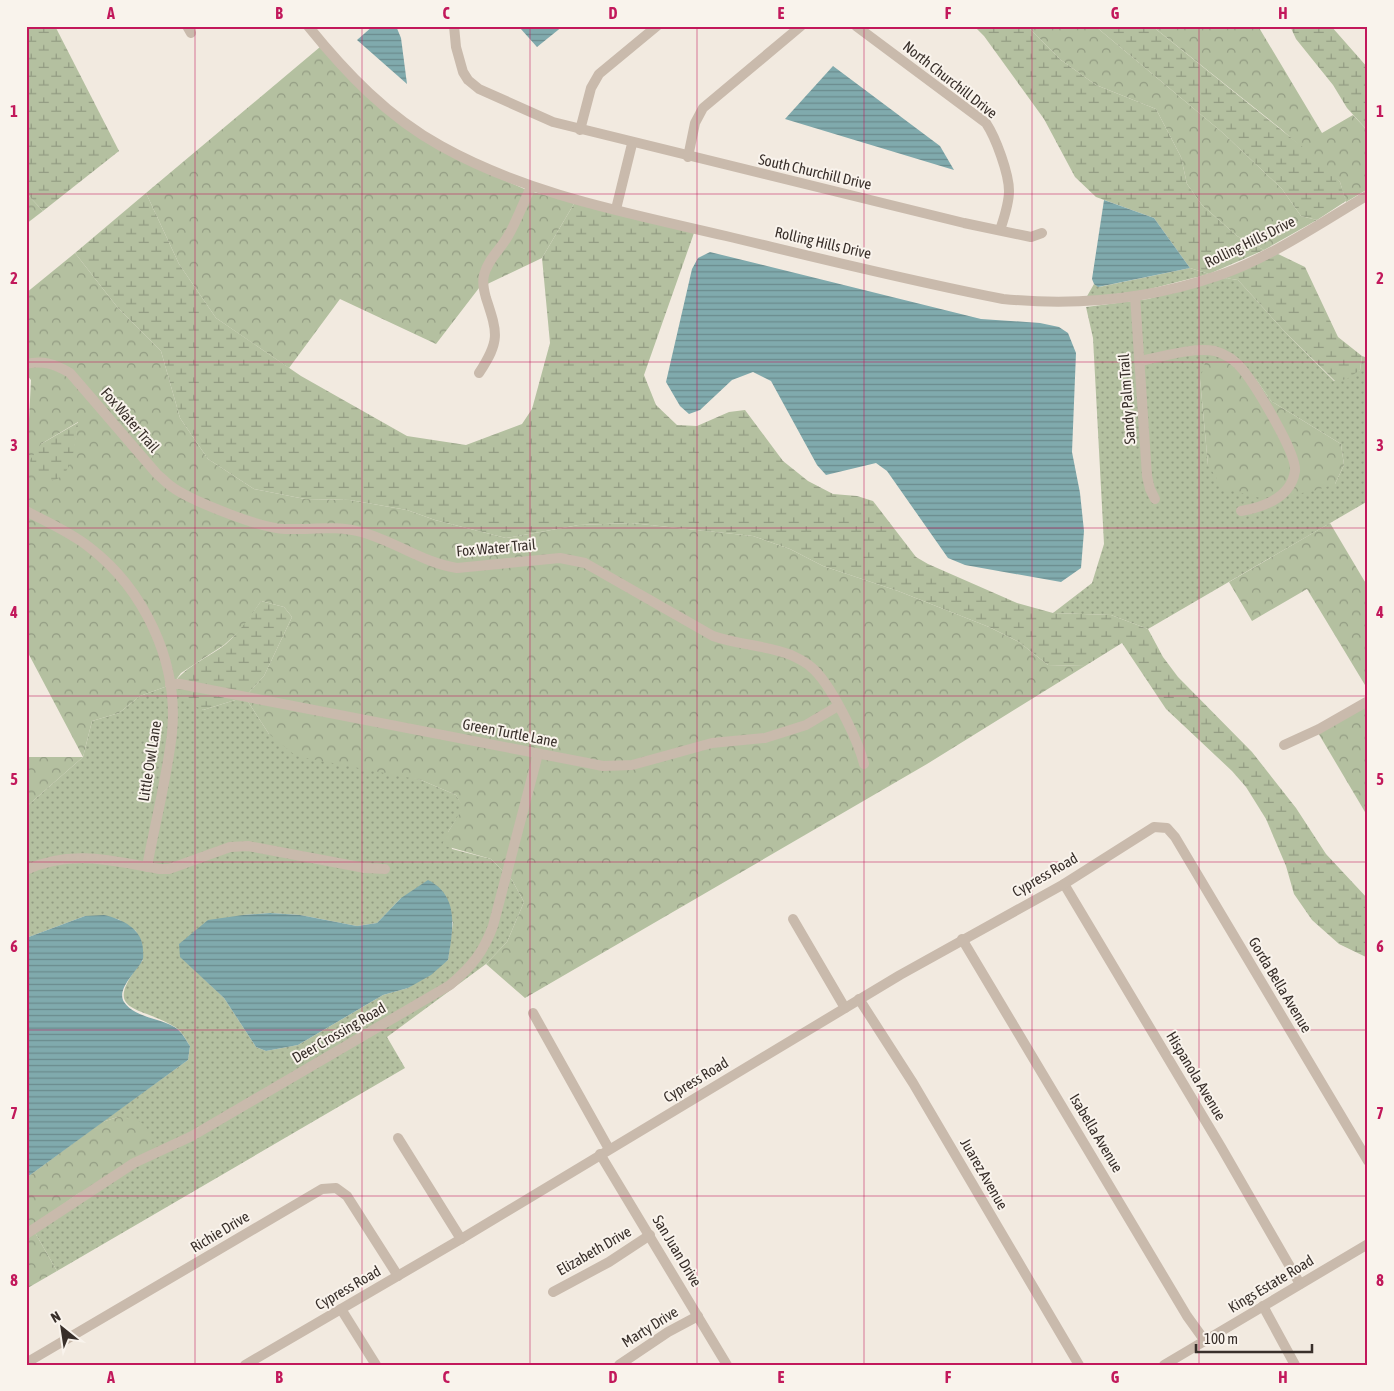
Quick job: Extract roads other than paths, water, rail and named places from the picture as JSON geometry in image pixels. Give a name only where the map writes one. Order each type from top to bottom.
[{"type":"street","name":"Rolling Hills Drive","points":[[308,26],[368,92],[414,130],[466,160],[531,187],[616,209],[1003,299],[1076,303],[1135,296],[1218,276],[1271,251],[1368,195]]},
{"type":"street","points":[[454,26],[456,47],[463,72],[479,89],[553,122],[580,130],[594,82],[599,74],[657,26]]},
{"type":"street","points":[[688,157],[696,123],[703,108],[801,26]]},
{"type":"street","name":"North Churchill Drive","points":[[856,26],[990,128],[1008,183],[1008,205],[1000,230]]},
{"type":"street","name":"South Churchill Drive","points":[[580,130],[632,144],[1031,237],[1042,233]]},
{"type":"street","points":[[616,209],[632,144]]},
{"type":"street","points":[[479,373],[491,355],[496,339],[495,324],[484,290],[483,277],[495,252],[508,237],[531,187]]},
{"type":"street","name":"Sandy Palm Trail","points":[[1135,296],[1148,476],[1150,489],[1155,499]]},
{"type":"street","points":[[1140,361],[1197,351],[1214,351],[1229,357],[1254,384],[1291,452],[1295,470],[1287,491],[1275,500],[1258,508],[1241,512]]},
{"type":"street","name":"Fox Water Trail","points":[[26,364],[37,362],[55,364],[70,373],[157,474],[174,489],[270,528],[284,530],[338,528],[360,532],[384,539],[443,566],[475,568],[523,560],[560,558],[585,563],[713,636],[729,642],[768,648],[798,659],[811,667],[817,674],[838,706],[859,745],[864,764]]},
{"type":"street","name":"Little Owl Lane","points":[[26,511],[69,533],[88,546],[126,582],[153,626],[162,650],[170,684],[172,731],[147,867]]},
{"type":"street","name":"Green Turtle Lane","points":[[170,684],[180,684],[603,766],[632,765],[698,746],[765,738],[788,732],[838,706]]},
{"type":"street","points":[[1284,745],[1326,725],[1368,701]]},
{"type":"street","name":"Deer Crossing Road","points":[[26,1234],[134,1163],[155,1151],[192,1136],[450,985],[469,969],[484,949],[493,926],[538,754]]},
{"type":"street","name":"Cypress Road","points":[[245,1365],[461,1239],[605,1151],[962,939],[1064,884],[1149,830],[1164,827]]},
{"type":"street","name":"Gorda Bella Avenue","points":[[1164,827],[1175,836],[1368,1161]]},
{"type":"street","points":[[26,870],[63,858],[88,857],[159,869],[177,868],[230,847],[248,846],[365,868],[386,869]]},
{"type":"street","name":"Hispanola Avenue","points":[[1064,884],[1216,1138],[1300,1284]]},
{"type":"street","points":[[793,920],[845,1008]]},
{"type":"street","name":"Isabella Avenue","points":[[962,939],[1187,1316],[1205,1341]]},
{"type":"street","name":"Juarez Avenue","points":[[859,1000],[913,1083],[1079,1365]]},
{"type":"street","name":"San Juan Drive","points":[[533,1013],[650,1236],[727,1365]]},
{"type":"street","points":[[398,1138],[461,1239]]},
{"type":"street","name":"Richie Drive","points":[[26,1363],[322,1189],[336,1188],[347,1196],[398,1276]]},
{"type":"street","name":"Elizabeth Drive","points":[[553,1292],[609,1262],[650,1236]]},
{"type":"street","name":"Kings Estate Road","points":[[1164,1365],[1368,1244]]},
{"type":"street","points":[[1263,1306],[1295,1365]]},
{"type":"street","points":[[341,1309],[376,1365]]},
{"type":"street","name":"Marty Drive","points":[[619,1365],[668,1332],[698,1316]]},
{"type":"water","points":[[373,26],[396,26],[401,38],[407,84],[357,40]]},
{"type":"water","points":[[522,26],[563,26],[537,47],[520,28]]},
{"type":"water","points":[[833,66],[940,146],[954,170],[785,119]]},
{"type":"water","points":[[1104,200],[1154,218],[1190,268],[1098,287],[1094,284],[1092,279]]},
{"type":"water","points":[[710,252],[981,319],[1040,323],[1059,327],[1068,333],[1076,353],[1072,452],[1080,493],[1084,531],[1081,568],[1061,582],[965,565],[948,558],[887,471],[876,463],[826,475],[817,465],[771,381],[753,372],[732,380],[700,410],[689,414],[680,406],[666,382],[692,269],[698,258]]},
{"type":"water","points":[[428,880],[438,887],[450,904],[452,926],[448,960],[431,975],[408,988],[383,995],[298,1045],[266,1051],[256,1047],[224,998],[180,957],[179,944],[208,920],[270,913],[300,915],[357,926],[377,923],[401,898]]},
{"type":"water","points":[[104,915],[118,919],[130,926],[139,936],[142,943],[143,959],[125,986],[122,997],[124,1002],[141,1015],[170,1025],[178,1030],[190,1046],[188,1060],[26,1178],[26,938],[85,916]]}]
